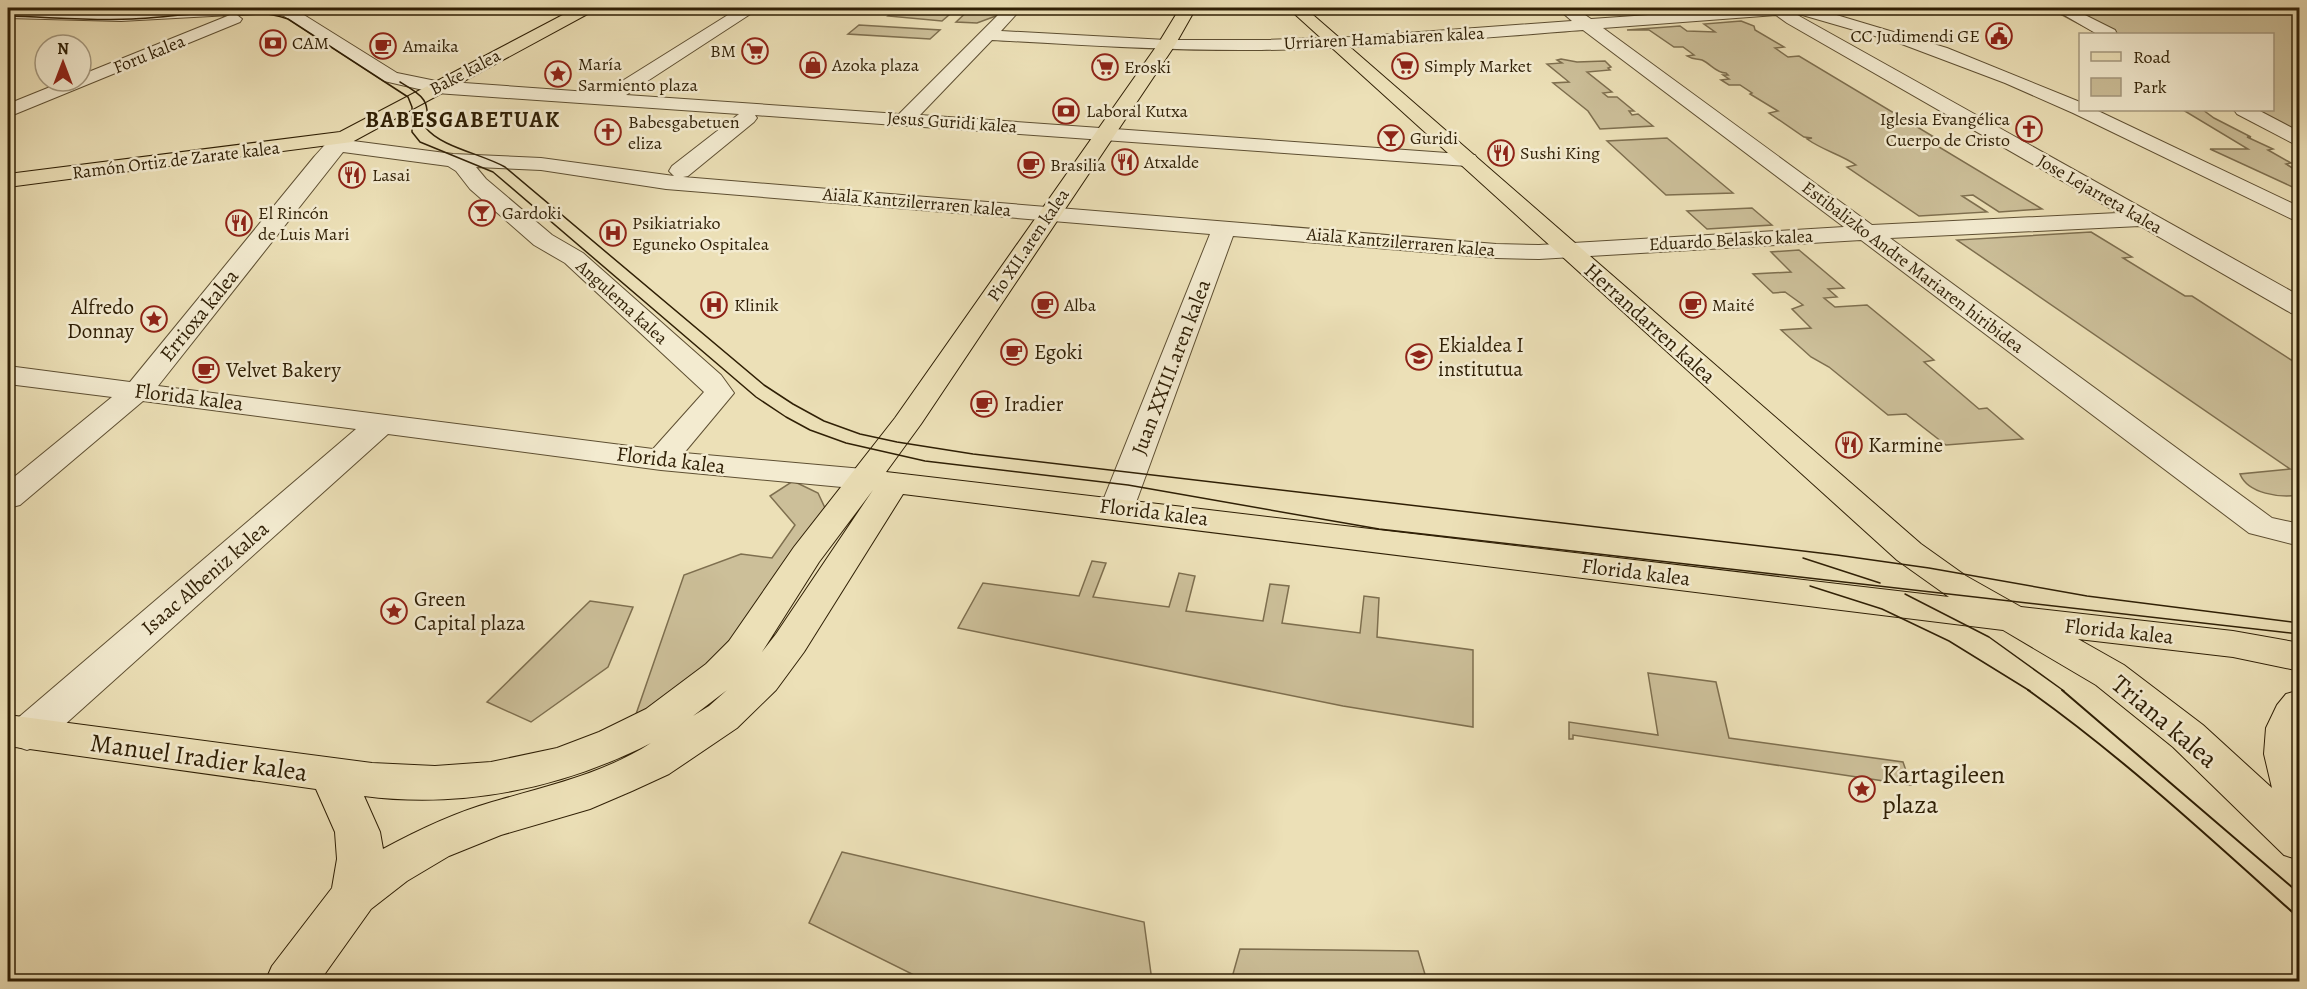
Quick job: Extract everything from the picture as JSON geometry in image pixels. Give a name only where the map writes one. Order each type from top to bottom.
[{"type":"main road","name":"Bake kalea","points":[[341,141],[436,87],[587,8]]},
{"type":"main road","name":"Pio XII.aren kalea","points":[[879,480],[906,424],[1166,45],[1188,8]]},
{"type":"main road","name":"Herrandarren kalea","points":[[1296,8],[1909,552],[1953,584],[2017,620]]},
{"type":"main road","name":"Ramón Ortiz de Zarate kalea","points":[[8,181],[341,141]]},
{"type":"main road","name":"Florida kalea","points":[[879,480],[1868,599],[2017,620],[2233,644],[2300,657]]},
{"type":"main road","name":"Manuel Iradier kalea","points":[[17,733],[391,782],[435,783],[491,779],[562,764],[614,743],[660,720],[720,674],[743,651],[806,555],[879,480]]},
{"type":"main road","points":[[293,976],[354,895],[391,867],[433,843],[492,820],[575,797],[617,779],[654,762],[723,717],[762,681],[790,643],[879,480]]},
{"type":"main road","name":"Triana kalea","points":[[2017,620],[2110,675],[2142,699],[2188,736],[2300,842]]},
{"type":"main road","points":[[2300,705],[2289,717],[2285,728],[2283,749],[2300,806]]},
{"type":"main road","points":[[330,775],[351,813],[362,840],[361,864],[354,895]]},
{"type":"street","name":"Foru kalea","points":[[8,111],[237,18],[255,8]]},
{"type":"street","name":"Jesus Guridi kalea","points":[[275,8],[290,13],[391,77],[436,87],[1467,160]]},
{"type":"street","points":[[8,13],[121,16],[275,8]]},
{"type":"street","points":[[608,98],[749,8]]},
{"type":"street","points":[[905,119],[1014,8]]},
{"type":"street","name":"Estibalizko Andre Mariaren hiribidea","points":[[1565,8],[2261,526],[2300,535]]},
{"type":"street","points":[[1786,8],[1920,45],[2079,108]]},
{"type":"street","name":"Urriaren Hamabiaren kalea","points":[[988,35],[1166,45],[1337,42],[1589,26],[1786,8]]},
{"type":"street","name":"Jose Lejarreta kalea","points":[[1786,8],[2144,219],[2300,307]]},
{"type":"street","points":[[2060,8],[2107,33]]},
{"type":"street","points":[[2085,111],[2300,216]]},
{"type":"street","points":[[2246,111],[2300,141]]},
{"type":"street","points":[[680,171],[747,118]]},
{"type":"street","name":"Aiala Kantzilerraren kalea","points":[[341,141],[453,160],[541,164],[649,181],[1496,251],[1569,250]]},
{"type":"street","name":"Errioxa kalea","points":[[8,498],[138,391],[314,171],[341,141]]},
{"type":"street","name":"Angulema kalea","points":[[453,160],[464,166],[478,184],[543,240],[574,258],[711,381],[719,393],[661,460]]},
{"type":"street","name":"Eduardo Belasko kalea","points":[[1569,250],[1866,232],[2144,219]]},
{"type":"street","name":"Juan XXIII.aren kalea","points":[[1118,508],[1225,227]]},
{"type":"street","name":"Florida kalea","points":[[8,375],[661,460],[879,480]]},
{"type":"street","name":"Isaac Albeniz kalea","points":[[17,733],[383,422]]},
{"type":"green space","points":[[898,8],[957,8],[942,21],[888,16]]},
{"type":"green space","points":[[971,8],[994,8],[990,12],[1004,13],[977,23],[956,22]]},
{"type":"green space","points":[[2049,8],[2288,8],[2299,12],[2299,146],[2235,111],[2274,111],[2274,33],[2096,33]]},
{"type":"green space","points":[[1741,21],[1754,26],[1755,30],[1784,47],[1775,48],[1788,57],[1799,56],[1934,137],[1924,138],[2042,209],[1999,212],[1973,195],[1962,196],[1987,212],[1919,216],[1847,167],[1856,165],[1813,143],[1807,139],[1812,138],[1804,137],[1769,113],[1778,111],[1750,94],[1752,93],[1740,85],[1729,85],[1721,80],[1729,79],[1723,75],[1728,75],[1726,73],[1719,72],[1702,60],[1687,56],[1694,55],[1683,47],[1674,47],[1649,30],[1627,30],[1680,26],[1687,31],[1715,32],[1704,24]]},
{"type":"green space","points":[[859,25],[940,30],[930,39],[848,34]]},
{"type":"green space","points":[[1557,60],[1577,62],[1605,61],[1611,67],[1608,68],[1610,70],[1587,72],[1612,92],[1603,93],[1608,97],[1617,97],[1634,111],[1629,111],[1632,115],[1638,114],[1653,126],[1600,129],[1588,111],[1553,83],[1569,82],[1547,64],[1562,63]]},
{"type":"green space","points":[[2185,111],[2204,111],[2251,137],[2247,137],[2273,149],[2268,150],[2291,163],[2286,164],[2299,172],[2299,190],[2210,149],[2248,149]]},
{"type":"green space","points":[[1667,138],[1733,193],[1666,195],[1607,141]]},
{"type":"green space","points":[[1752,208],[1772,225],[1707,229],[1687,211]]},
{"type":"green space","points":[[2091,232],[2132,257],[2123,258],[2185,296],[2192,296],[2299,365],[2299,495],[2274,495],[2250,486],[2240,474],[2290,469],[1957,240]]},
{"type":"green space","points":[[1799,250],[1844,288],[1828,289],[1837,297],[1824,298],[1835,307],[1867,305],[1934,360],[1924,362],[1979,409],[1987,408],[2023,439],[1946,445],[1906,414],[1888,415],[1829,367],[1811,357],[1781,330],[1811,328],[1792,309],[1803,305],[1785,292],[1773,293],[1753,274],[1791,272],[1771,252]]},
{"type":"green space","points":[[793,481],[818,493],[825,508],[735,634],[712,661],[635,717],[684,575],[741,554],[772,558],[795,525],[770,496]]},
{"type":"green space","points":[[1092,561],[1106,563],[1093,597],[1169,607],[1179,573],[1195,576],[1186,611],[1263,621],[1270,584],[1289,586],[1282,623],[1360,633],[1364,596],[1379,598],[1377,637],[1473,650],[1473,727],[1343,706],[958,628],[983,583],[1079,596]]},
{"type":"green space","points":[[590,601],[633,607],[608,667],[531,722],[487,702]]},
{"type":"green space","points":[[1648,673],[1716,682],[1729,738],[1903,762],[1911,785],[1573,735],[1573,739],[1569,739],[1569,722],[1658,735]]},
{"type":"green space","points":[[842,852],[1144,922],[1152,981],[926,981],[809,923]]},
{"type":"green space","points":[[1240,949],[1418,951],[1427,981],[1231,981]]},
{"type":"tram line","points":[[8,16],[117,19],[230,11],[269,14],[288,19],[408,97],[412,107],[412,132],[420,142],[493,172],[756,397],[810,430],[846,443],[925,461],[1128,485],[1379,529],[2300,634]]},
{"type":"tram line","points":[[400,82],[424,100],[427,111],[426,128],[433,135],[505,167],[764,385],[824,421],[860,434],[973,454],[1837,555],[1929,568],[2087,596],[2300,623]]},
{"type":"tram line","points":[[1803,558],[1880,583]]},
{"type":"tram line","points":[[1810,586],[1882,609],[1949,641],[2030,691]]},
{"type":"tram line","points":[[1905,594],[1989,637],[2064,691]]},
{"type":"tram line","points":[[2028,690],[2133,772],[2300,919]]},
{"type":"tram line","points":[[2062,690],[2300,894]]},
{"type":"place","name":"CC Judimendi GE","points":[[1999,36]]},
{"type":"place","name":"CAM","points":[[273,43]]},
{"type":"place","name":"Amaika","points":[[383,46]]},
{"type":"place","name":"BM","points":[[755,51]]},
{"type":"place","name":"Azoka plaza","points":[[813,65]]},
{"type":"place","name":"Simply Market","points":[[1405,66]]},
{"type":"place","name":"Eroski","points":[[1105,67]]},
{"type":"place","name":"María Sarmiento plaza","points":[[558,74]]},
{"type":"place","name":"Laboral Kutxa","points":[[1066,111]]},
{"type":"place","name":"Iglesia Evangélica Cuerpo de Cristo","points":[[2029,129]]},
{"type":"place","name":"Babesgabetuen eliza","points":[[608,132]]},
{"type":"place","name":"Guridi","points":[[1391,138]]},
{"type":"place","name":"Sushi King","points":[[1501,153]]},
{"type":"place","name":"Atxalde","points":[[1125,162]]},
{"type":"place","name":"Brasilia","points":[[1031,165]]},
{"type":"place","name":"Lasai","points":[[352,175]]},
{"type":"place","name":"Gardoki","points":[[482,213]]},
{"type":"place","name":"El Rincón de Luis Mari","points":[[239,223]]},
{"type":"place","name":"Psikiatriako Eguneko Ospitalea","points":[[613,233]]},
{"type":"place","name":"Klinik","points":[[714,305]]},
{"type":"place","name":"Alba","points":[[1045,305]]},
{"type":"place","name":"Maité","points":[[1693,305]]},
{"type":"place","name":"Alfredo Donnay","points":[[154,319]]},
{"type":"place","name":"Egoki","points":[[1014,352]]},
{"type":"place","name":"Ekialdea I institutua","points":[[1419,357]]},
{"type":"place","name":"Velvet Bakery","points":[[206,370]]},
{"type":"place","name":"Iradier","points":[[984,404]]},
{"type":"place","name":"Karmine","points":[[1849,445]]},
{"type":"place","name":"Green Capital plaza","points":[[394,611]]},
{"type":"place","name":"Kartagileen plaza","points":[[1862,789]]},
{"type":"district","name":"BABESGABETUAK","points":[[463,119]]}]
